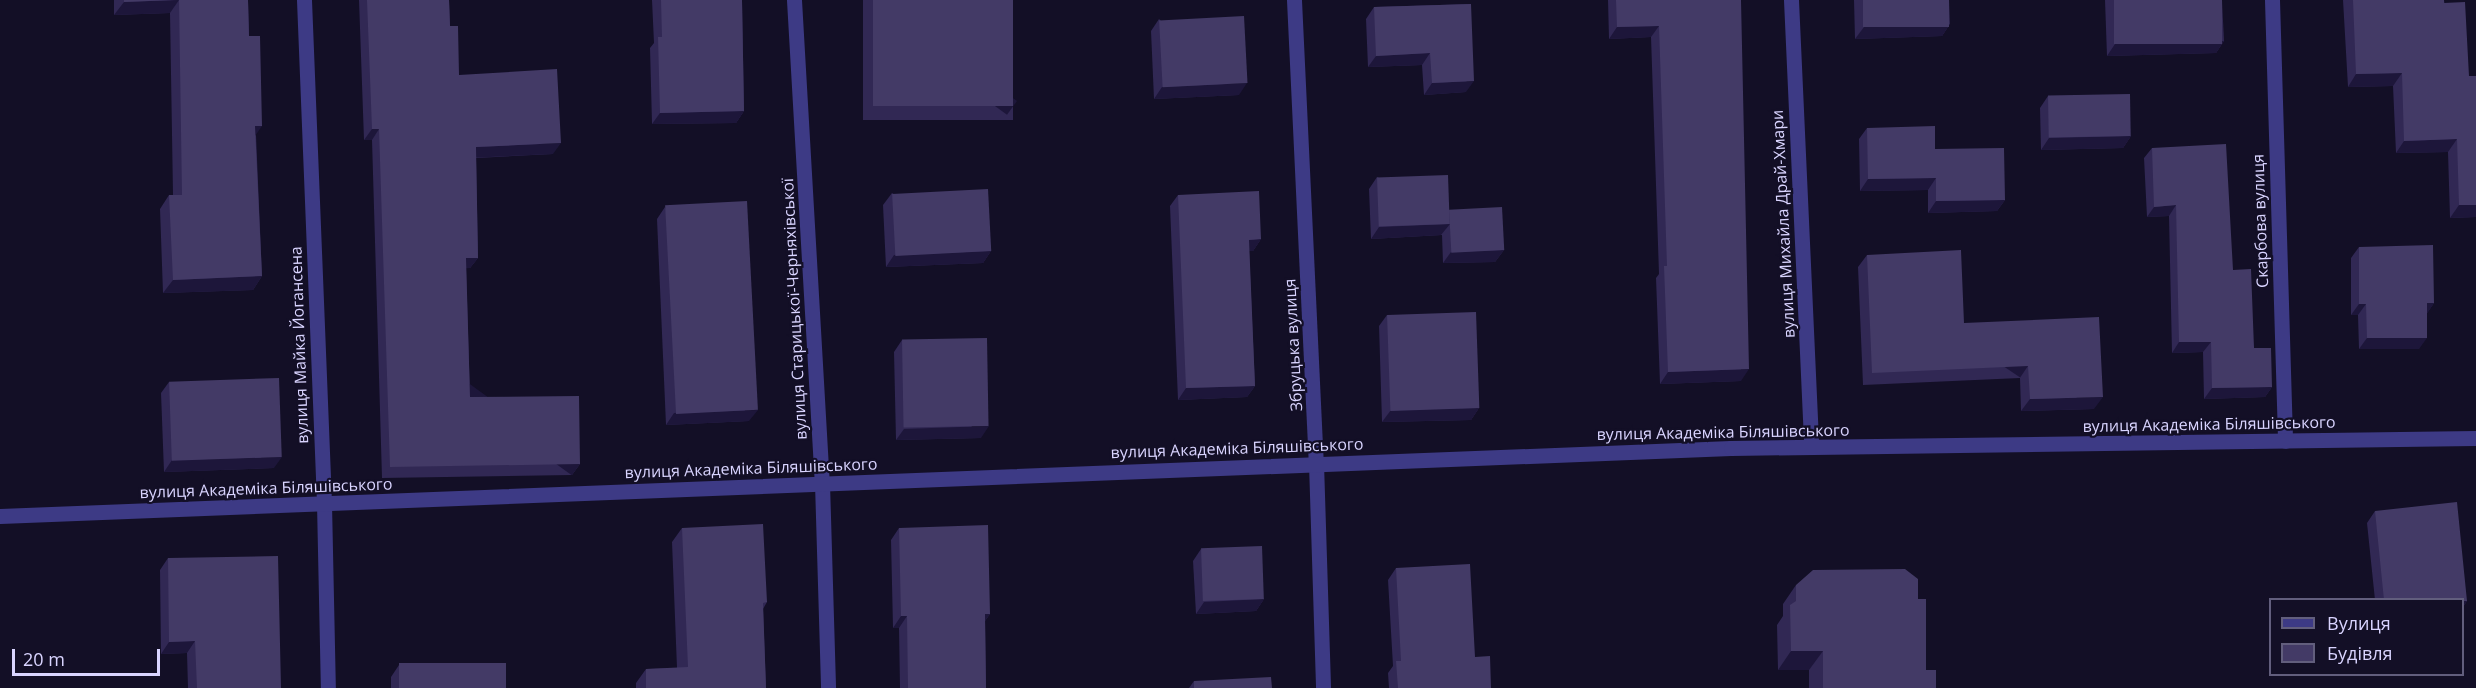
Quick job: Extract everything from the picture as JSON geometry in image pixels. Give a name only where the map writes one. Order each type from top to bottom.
[{"type":"street","name":"вулиця Майка Йогансена","points":[[304,0],[324,503],[328,688]]},
{"type":"street","name":"вулиця Старицької-Черняхівської","points":[[794,0],[822,483],[828,688]]},
{"type":"street","name":"Збруцька вулиця","points":[[1294,0],[1316,463],[1323,688]]},
{"type":"street","name":"вулиця Михайла Драй-Хмари","points":[[1791,0],[1811,447]]},
{"type":"street","name":"Скарбова вулиця","points":[[2272,0],[2285,441]]},
{"type":"street","name":"вулиця Академіка Біляшівського","points":[[0,516],[1316,463],[1811,447],[2476,438]]},
{"type":"building","points":[[124,0],[174,0],[124,2]]},
{"type":"building","points":[[179,0],[248,0],[249,36],[260,36],[262,126],[255,126],[262,276],[173,280],[169,195],[182,195]]},
{"type":"building","points":[[367,0],[449,0],[450,26],[458,26],[459,75],[557,69],[561,143],[476,147],[478,258],[466,258],[470,397],[579,396],[580,464],[390,467],[379,129],[372,129]]},
{"type":"building","points":[[661,0],[742,0],[744,111],[660,113],[658,37],[662,37]]},
{"type":"building","points":[[873,0],[1013,0],[1013,106],[873,106]]},
{"type":"building","points":[[1616,0],[1741,0],[1749,369],[1668,372],[1659,26],[1617,27]]},
{"type":"building","points":[[1863,0],[1949,0],[1949,27],[1863,27]]},
{"type":"building","points":[[2114,0],[2222,0],[2222,44],[2114,44]]},
{"type":"building","points":[[2353,0],[2465,2],[2469,76],[2476,76],[2476,205],[2459,205],[2457,139],[2404,141],[2402,73],[2356,74]]},
{"type":"building","points":[[1471,4],[1474,81],[1432,83],[1430,53],[1376,56],[1374,7]]},
{"type":"building","points":[[1244,16],[1248,83],[1163,87],[1159,20]]},
{"type":"building","points":[[2130,94],[2131,136],[2049,137],[2048,95]]},
{"type":"building","points":[[1935,126],[1935,149],[2004,148],[2005,200],[1936,201],[1936,178],[1868,179],[1867,128]]},
{"type":"building","points":[[2226,144],[2233,270],[2251,269],[2254,348],[2271,348],[2272,387],[2212,388],[2211,342],[2179,342],[2176,205],[2154,207],[2152,148]]},
{"type":"building","points":[[1448,175],[1450,224],[1379,226],[1377,177]]},
{"type":"building","points":[[988,189],[991,251],[895,256],[892,194]]},
{"type":"building","points":[[1259,191],[1261,239],[1249,240],[1255,386],[1186,388],[1178,195]]},
{"type":"building","points":[[747,201],[758,410],[676,414],[665,205]]},
{"type":"building","points":[[1502,207],[1504,250],[1451,253],[1449,210]]},
{"type":"building","points":[[2433,245],[2434,303],[2427,303],[2427,338],[2367,338],[2366,304],[2359,304],[2359,247]]},
{"type":"building","points":[[1961,250],[1964,323],[2099,317],[2103,397],[2030,399],[2028,366],[1872,373],[1867,255]]},
{"type":"building","points":[[1476,312],[1479,408],[1390,411],[1387,315]]},
{"type":"building","points":[[987,338],[989,426],[904,427],[902,339]]},
{"type":"building","points":[[279,378],[282,457],[172,461],[169,382]]},
{"type":"building","points":[[2457,502],[2467,601],[2464,601],[2464,598],[2384,598],[2375,511]]},
{"type":"building","points":[[763,524],[767,602],[763,603],[766,688],[646,688],[646,669],[688,667],[682,528]]},
{"type":"building","points":[[988,525],[990,614],[985,614],[986,688],[908,688],[907,616],[901,616],[899,528]]},
{"type":"building","points":[[1262,546],[1264,599],[1203,601],[1201,548]]},
{"type":"building","points":[[278,556],[281,688],[197,688],[195,641],[169,642],[168,558]]},
{"type":"building","points":[[1470,564],[1475,657],[1490,656],[1491,688],[1398,688],[1396,661],[1401,661],[1396,568]]},
{"type":"building","points":[[1905,569],[1918,579],[1918,599],[1926,599],[1926,670],[1936,670],[1936,688],[1823,688],[1823,651],[1791,651],[1790,605],[1796,601],[1796,585],[1813,570]]},
{"type":"building","points":[[399,663],[506,663],[506,688],[399,688]]},
{"type":"building","points":[[1271,677],[1272,688],[1194,688],[1194,681]]}]
